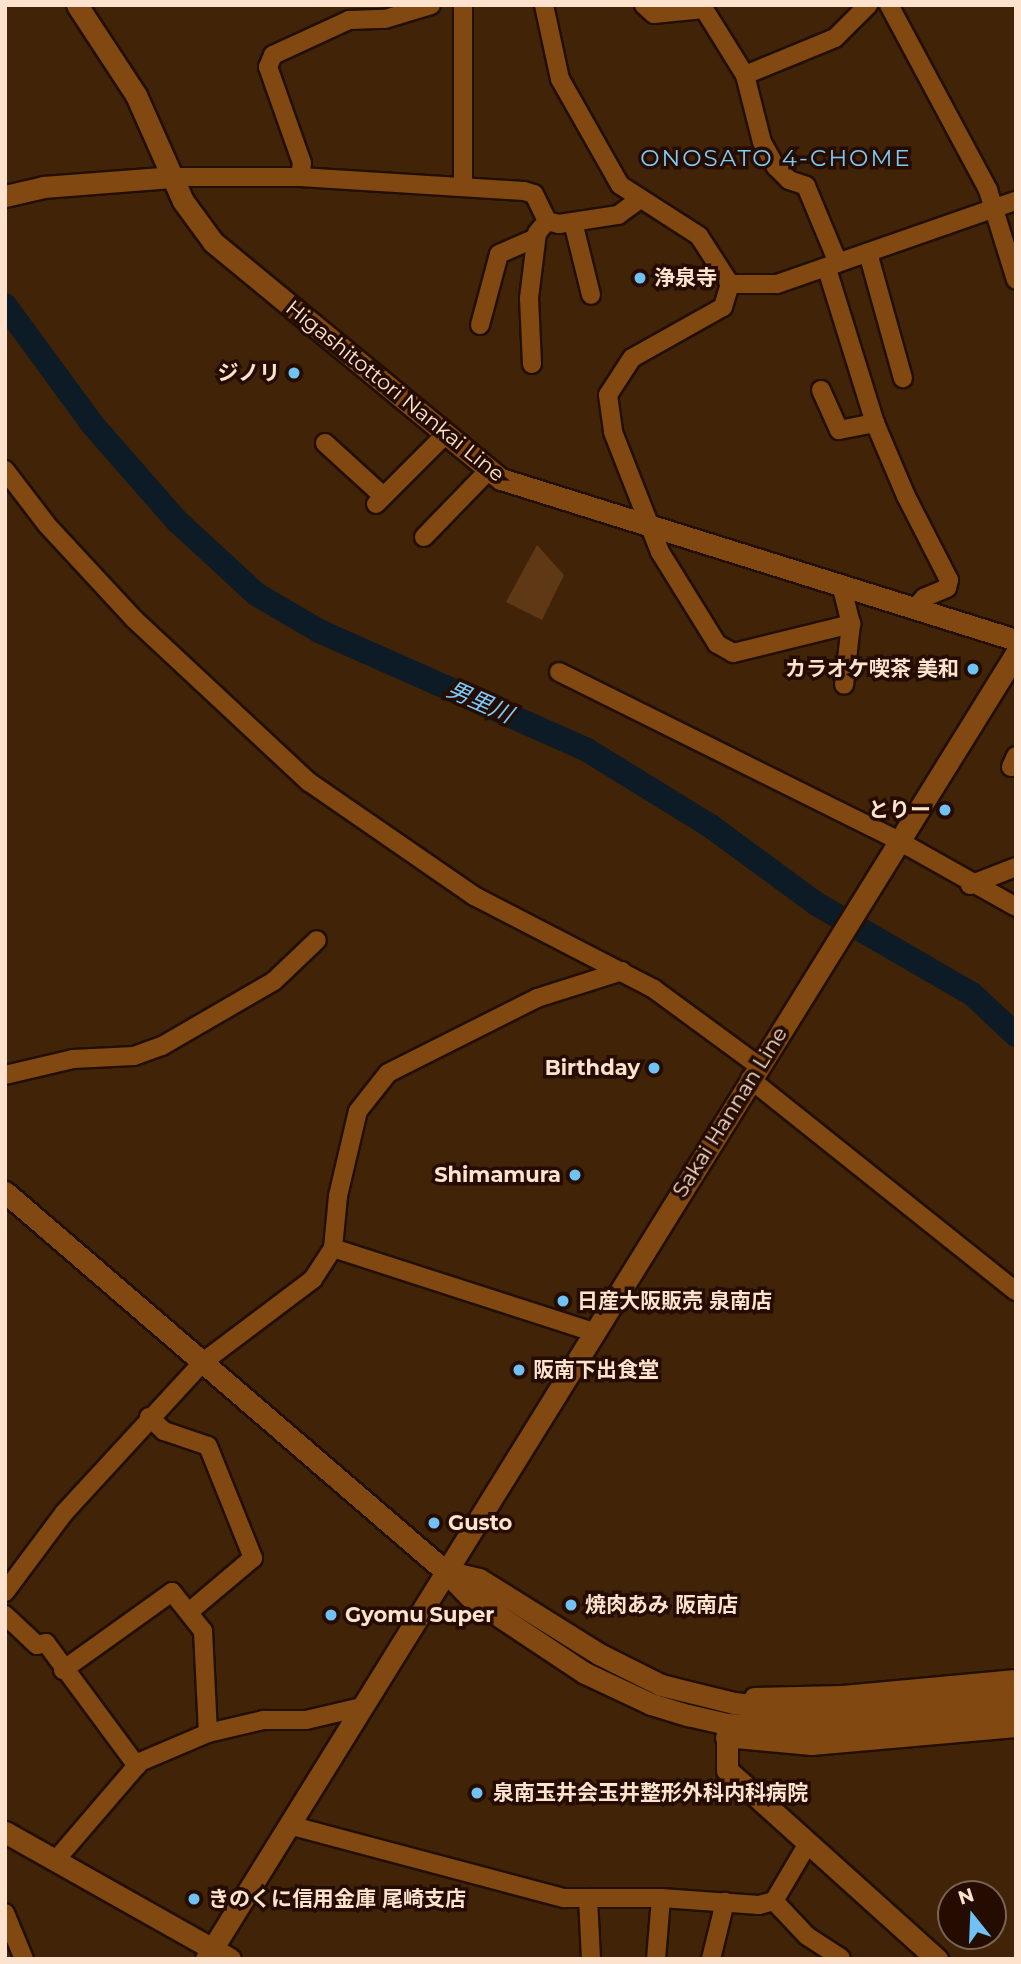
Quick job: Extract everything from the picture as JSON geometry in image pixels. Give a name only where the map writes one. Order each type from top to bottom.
[{"type":"main road","name":"Higashitottori Nankai Line","points":[[77,5],[142,105],[183,201],[213,242],[489,470],[510,483],[841,583],[1016,640]]},
{"type":"main road","points":[[5,196],[43,187],[172,177]]},
{"type":"main road","name":"Sakai Hannan Line","points":[[216,1955],[289,1825],[361,1707],[1016,653]]},
{"type":"main road","points":[[5,1192],[445,1571],[469,1596],[585,1673],[651,1704],[726,1731],[848,1729],[1016,1713]]},
{"type":"main road","points":[[445,1571],[479,1579],[632,1672],[702,1694],[792,1710],[860,1709],[1016,1693]]},
{"type":"main road","points":[[726,1731],[727,1770],[807,1845],[937,1959]]},
{"type":"main road","points":[[5,1832],[216,1955]]},
{"type":"street","points":[[300,177],[302,163],[268,67],[274,55],[349,20],[385,19],[431,5]]},
{"type":"street","points":[[463,186],[464,5]]},
{"type":"street","points":[[544,5],[560,79],[620,185],[699,236],[730,284],[723,307],[632,358],[608,395],[613,432],[646,523],[717,644],[733,653],[851,624]]},
{"type":"street","points":[[644,5],[654,15],[704,9],[746,75],[762,142],[776,167],[789,180],[806,186],[833,266],[875,423],[906,496],[949,580],[947,589],[916,607]]},
{"type":"street","points":[[746,75],[835,38],[868,5]]},
{"type":"street","points":[[889,5],[961,133],[988,190],[992,212],[1016,280]]},
{"type":"street","points":[[172,177],[300,177],[463,186],[534,194],[547,221]]},
{"type":"street","points":[[547,221],[573,222],[618,215],[640,198]]},
{"type":"street","points":[[730,284],[777,284],[992,212],[1016,201]]},
{"type":"street","points":[[532,364],[530,298],[536,239],[547,221]]},
{"type":"street","points":[[573,222],[591,295]]},
{"type":"street","points":[[480,325],[499,254],[536,239]]},
{"type":"street","points":[[868,253],[904,378]]},
{"type":"street","points":[[821,390],[839,430],[875,423]]},
{"type":"street","points":[[325,443],[379,500],[445,435]]},
{"type":"street","points":[[5,470],[47,525],[134,619],[309,782],[474,896],[654,989],[758,1067],[1016,1291]]},
{"type":"street","points":[[424,537],[489,470]]},
{"type":"street","points":[[841,583],[851,624],[844,685]]},
{"type":"street","points":[[559,673],[895,848],[1016,907]]},
{"type":"street","points":[[970,885],[1016,867]]},
{"type":"street","points":[[5,1075],[73,1059],[134,1056],[162,1046],[274,981],[317,940]]},
{"type":"street","points":[[5,1592],[64,1513],[203,1362],[313,1279],[333,1248],[338,1196],[358,1111],[388,1073],[537,998],[621,971]]},
{"type":"street","points":[[333,1248],[593,1332]]},
{"type":"street","points":[[149,1418],[164,1431],[208,1446],[253,1558],[190,1611]]},
{"type":"street","points":[[63,1670],[172,1592],[190,1611],[203,1631],[208,1733]]},
{"type":"street","points":[[5,1615],[37,1645],[46,1643],[63,1670],[137,1766]]},
{"type":"street","points":[[702,1694],[830,1695],[1016,1679]]},
{"type":"street","points":[[55,1861],[137,1766],[208,1733],[361,1707]]},
{"type":"street","points":[[726,1731],[812,1746],[1016,1728]]},
{"type":"street","points":[[289,1825],[526,1891],[588,1898],[774,1901],[807,1936],[841,1958]]},
{"type":"street","points":[[774,1901],[807,1845]]},
{"type":"street","points":[[588,1898],[591,1959]]},
{"type":"street","points":[[656,1959],[661,1898]]},
{"type":"street","points":[[711,1959],[725,1902]]},
{"type":"street","points":[[5,1913],[24,1959]]},
{"type":"shaded area","points":[[537,545],[564,575],[542,620],[506,602]]},
{"type":"waterway","name":"男里川","points":[[5,305],[92,424],[177,521],[256,594],[319,631],[587,750],[709,825],[815,903],[972,994],[1016,1035]]},
{"type":"place","name":"浄泉寺","points":[[640,278]]},
{"type":"place","name":"ジノリ","points":[[294,373]]},
{"type":"place","name":"カラオケ喫茶 美和","points":[[973,669]]},
{"type":"place","name":"とりー","points":[[945,810]]},
{"type":"place","name":"Birthday","points":[[654,1068]]},
{"type":"place","name":"Shimamura","points":[[575,1175]]},
{"type":"place","name":"日産大阪販売 泉南店","points":[[563,1301]]},
{"type":"place","name":"阪南下出食堂","points":[[519,1370]]},
{"type":"place","name":"Gusto","points":[[434,1523]]},
{"type":"place","name":"焼肉あみ 阪南店","points":[[571,1605]]},
{"type":"place","name":"Gyomu Super","points":[[331,1615]]},
{"type":"place","name":"泉南玉井会玉井整形外科内科病院","points":[[477,1793]]},
{"type":"place","name":"きのくに信用金庫 尾崎支店","points":[[194,1899]]},
{"type":"district","name":"ONOSATO 4-CHOME","points":[[776,158]]}]
